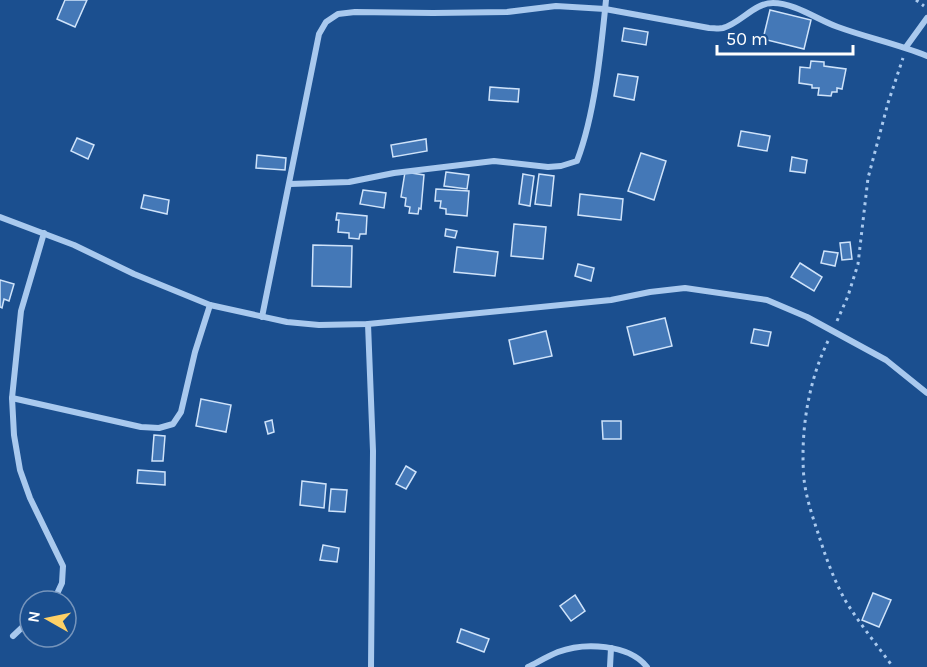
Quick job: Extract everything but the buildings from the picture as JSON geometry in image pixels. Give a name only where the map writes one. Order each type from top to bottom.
[{"type":"street","points":[[290,184],[349,182],[394,173],[494,160],[548,167],[577,161],[585,140],[594,96],[606,0]]},
{"type":"street","points":[[262,317],[319,34],[326,22],[338,14],[507,12],[556,6],[605,9],[710,28],[723,28],[760,6],[770,3],[781,4],[838,27],[906,47],[927,56]]},
{"type":"street","points":[[906,47],[927,18]]},
{"type":"street","points":[[0,217],[44,233],[210,305],[287,322],[319,325],[368,324],[611,300],[685,288],[767,300],[807,317],[886,360],[927,393]]},
{"type":"street","points":[[44,233],[21,311],[12,398],[14,435],[20,470],[30,498],[63,566],[59,589]]},
{"type":"street","points":[[12,398],[141,427],[159,428],[173,424],[181,412],[195,352],[210,305]]},
{"type":"street","points":[[368,324],[373,451],[371,667]]},
{"type":"street","points":[[13,636],[18,631]]},
{"type":"street","points":[[528,667],[560,651],[582,647],[612,648],[635,656],[647,667]]},
{"type":"street","points":[[610,667],[612,648]]},
{"type":"path","points":[[916,0],[927,8]]},
{"type":"path","points":[[893,667],[845,599],[827,562],[804,480],[803,439],[816,364],[848,296],[858,264],[868,178],[906,47]]}]
